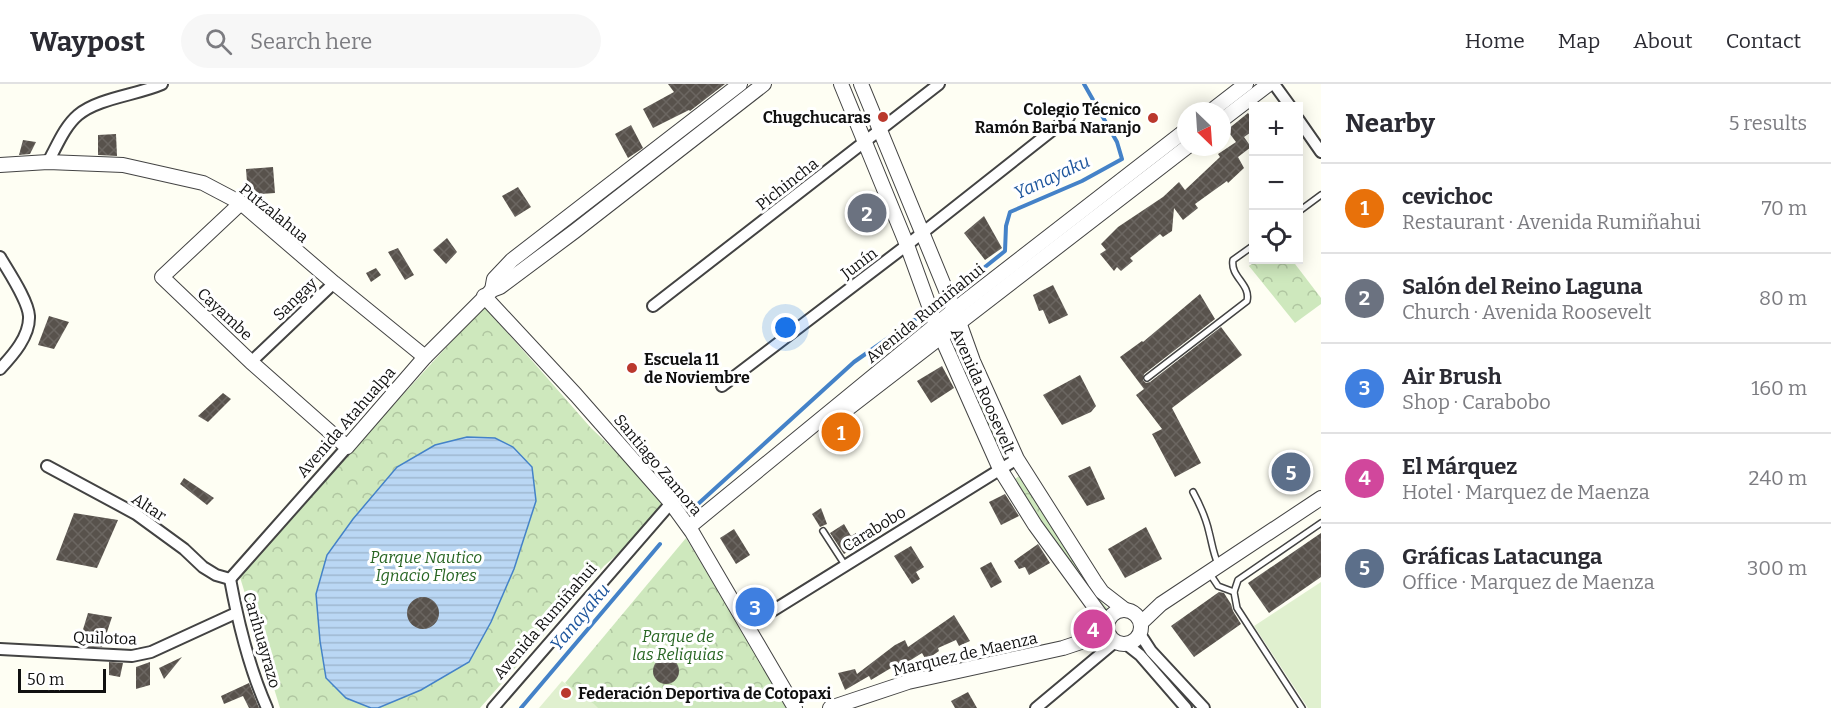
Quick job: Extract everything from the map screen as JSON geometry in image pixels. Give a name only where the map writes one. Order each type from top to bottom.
[{"type":"street","points":[[48,162],[65,131],[79,114],[99,104],[162,84]]},
{"type":"street","name":"Avenida Atahualpa","points":[[488,293],[494,279],[512,260],[740,84]]},
{"type":"street","name":"Avenida Atahualpa","points":[[230,579],[425,357],[488,293],[500,287],[575,231],[764,84]]},
{"type":"street","name":"Avenida Roosevelt","points":[[841,84],[907,244],[939,330],[1000,469],[1035,525],[1114,636],[1140,655],[1186,708]]},
{"type":"street","name":"Avenida Roosevelt","points":[[861,84],[957,316],[973,361],[1017,459],[1102,592],[1135,620],[1151,651],[1204,708]]},
{"type":"street","name":"Pichincha","points":[[653,306],[939,84]]},
{"type":"street","points":[[1223,102],[1246,84]]},
{"type":"street","points":[[1231,113],[1269,84]]},
{"type":"street","points":[[1274,84],[1287,102]]},
{"type":"street","name":"Junín","points":[[722,386],[1069,117]]},
{"type":"street","points":[[1303,125],[1321,152]]},
{"type":"street","name":"Avenida Rumiñahui","points":[[690,528],[1119,190],[1177,140]]},
{"type":"street","name":"Avenida Rumiñahui","points":[[1119,190],[1177,153]]},
{"type":"street","name":"Putzalahua","points":[[0,165],[48,162],[123,165],[203,183],[241,203],[333,283],[425,357]]},
{"type":"street","name":"Cayambe","points":[[241,203],[162,277],[251,362],[347,447]]},
{"type":"street","points":[[0,256],[21,292],[29,316],[17,350],[0,369]]},
{"type":"street","points":[[924,291],[942,282]]},
{"type":"street","name":"Sangay","points":[[251,362],[333,283]]},
{"type":"street","name":"Santiago Zamora","points":[[488,293],[672,504],[690,528],[795,708]]},
{"type":"street","name":"Carabobo","points":[[748,626],[845,565],[861,551],[1017,459]]},
{"type":"street","name":"Altar","points":[[47,466],[136,514],[176,543],[203,567],[216,575],[230,579]]},
{"type":"street","name":"Marquez de Maenza","points":[[1114,636],[1113,613],[1135,620],[1321,498]]},
{"type":"street","name":"Avenida Rumiñahui","points":[[493,708],[672,504]]},
{"type":"street","name":"Carihuayrazo","points":[[230,579],[236,613],[267,708]]},
{"type":"street","name":"Quilotoa","points":[[0,649],[132,656],[151,652],[236,613]]},
{"type":"street","name":"Marquez de Maenza","points":[[830,708],[909,682],[1114,636],[1132,642],[1135,620]]},
{"type":"street","points":[[1036,708],[1114,636]]},
{"type":"lane","points":[[1302,210],[1321,195]]},
{"type":"lane","points":[[1147,378],[1247,301],[1248,290],[1233,270],[1232,265],[1233,260],[1249,249]]},
{"type":"lane","points":[[1193,492],[1210,533],[1218,586],[1234,592]]},
{"type":"lane","points":[[1302,708],[1237,608],[1234,592],[1238,580],[1321,523]]},
{"type":"lane","points":[[823,531],[845,565]]},
{"type":"green space","points":[[1252,264],[1295,264],[1321,298],[1321,304],[1295,323],[1249,266]]},
{"type":"green space","name":"Parque Nautico Ignacio Flores","points":[[484,306],[591,428],[673,506],[604,566],[480,708],[280,708],[239,574]]},
{"type":"green space","points":[[961,349],[1009,452],[999,457],[953,352]]},
{"type":"green space","points":[[1021,475],[1091,591],[1110,611],[1102,615],[1065,562],[1015,479]]},
{"type":"green space","name":"Parque de las Reliquias","points":[[686,538],[789,708],[595,708],[565,683]]},
{"type":"green space","points":[[1321,582],[1321,708],[1308,708],[1254,626]]},
{"type":"green space","name":"Federación Deportiva de Cotopaxi","points":[[562,681],[594,704],[598,708],[539,708]]},
{"type":"water","name":"Parque Nautico Ignacio Flores","points":[[467,437],[495,438],[513,447],[532,467],[536,501],[514,569],[491,622],[469,662],[421,690],[378,708],[371,708],[346,698],[326,678],[320,641],[316,594],[327,555],[353,519],[397,467],[435,445]]},
{"type":"building","points":[[668,84],[725,84],[690,111],[653,128],[643,109],[674,92]]},
{"type":"building","points":[[1249,114],[1249,134],[1244,137],[1249,149],[1238,157],[1244,168],[1228,183],[1227,181],[1195,204],[1198,208],[1183,220],[1174,208],[1172,231],[1163,237],[1160,234],[1130,258],[1133,261],[1121,271],[1117,267],[1114,271],[1100,254],[1106,250],[1101,244],[1118,227],[1163,197],[1179,182],[1185,190],[1219,156],[1231,156],[1231,145],[1236,142],[1231,135],[1231,127]]},
{"type":"building","points":[[631,125],[643,148],[628,158],[615,134]]},
{"type":"building","points":[[116,134],[117,156],[98,155],[98,135]]},
{"type":"building","points":[[23,140],[36,142],[30,154],[19,155]]},
{"type":"building","points":[[273,167],[275,193],[248,195],[246,169]]},
{"type":"building","points":[[518,187],[531,207],[515,217],[502,196]]},
{"type":"building","points":[[984,216],[1002,248],[985,260],[964,233]]},
{"type":"building","points":[[447,238],[457,252],[446,264],[433,250]]},
{"type":"building","points":[[398,248],[414,275],[405,280],[388,252]]},
{"type":"building","points":[[376,268],[381,275],[371,282],[366,273]]},
{"type":"building","points":[[1053,285],[1068,315],[1049,324],[1043,310],[1039,311],[1033,295]]},
{"type":"building","points":[[1200,294],[1215,319],[1144,374],[1143,380],[1146,383],[1150,382],[1221,327],[1242,355],[1172,408],[1201,463],[1175,477],[1152,434],[1162,429],[1136,395],[1144,389],[1120,357],[1143,342]]},
{"type":"building","points":[[49,316],[69,322],[54,349],[38,345]]},
{"type":"building","points":[[942,366],[954,388],[931,403],[917,381]]},
{"type":"building","points":[[1080,375],[1096,406],[1091,412],[1062,425],[1043,395]]},
{"type":"building","points":[[223,393],[231,399],[208,422],[198,416]]},
{"type":"building","points":[[1090,466],[1105,499],[1087,506],[1068,476]]},
{"type":"building","points":[[184,478],[214,498],[207,505],[180,484]]},
{"type":"building","points":[[1005,494],[1019,516],[1001,525],[989,502]]},
{"type":"building","points":[[821,508],[827,524],[820,527],[812,514]]},
{"type":"building","points":[[74,513],[118,520],[97,568],[56,560]]},
{"type":"building","points":[[844,524],[851,536],[856,533],[862,543],[844,554],[830,533]]},
{"type":"building","points":[[1146,527],[1162,559],[1125,578],[1108,549]]},
{"type":"building","points":[[734,529],[750,555],[736,564],[720,538]]},
{"type":"building","points":[[1321,533],[1321,577],[1269,613],[1248,583]]},
{"type":"building","points":[[1038,544],[1050,563],[1029,575],[1025,567],[1019,569],[1014,561]]},
{"type":"building","points":[[911,546],[924,567],[916,572],[920,579],[912,584],[894,556]]},
{"type":"building","points":[[991,562],[1002,582],[991,588],[980,568]]},
{"type":"building","points":[[1219,592],[1224,593],[1241,624],[1194,657],[1171,626]]},
{"type":"building","points":[[423,597],[434,602],[439,613],[434,624],[423,629],[412,624],[407,613],[412,602]]},
{"type":"building","points":[[88,613],[112,617],[102,647],[78,646]]},
{"type":"building","points":[[954,615],[970,641],[959,646],[956,640],[938,648],[939,651],[926,660],[922,653],[898,668],[896,665],[871,680],[869,676],[845,690],[838,673],[855,669],[857,674],[895,645],[905,640],[908,647]]},
{"type":"building","points":[[182,657],[164,679],[159,668]]},
{"type":"building","points":[[666,658],[675,662],[679,671],[675,680],[666,684],[657,680],[653,671],[657,662]]},
{"type":"building","points":[[109,662],[123,663],[120,677],[109,675]]},
{"type":"building","points":[[150,662],[150,685],[136,689],[136,667]]},
{"type":"building","points":[[249,683],[259,708],[249,708],[243,696],[224,704],[221,696]]},
{"type":"building","points":[[968,692],[977,708],[955,708],[951,701]]},
{"type":"waterway","name":"Yanayaku","points":[[955,291],[1005,251],[1006,226],[1010,212],[1082,181],[1122,159],[1117,142],[1084,84]]},
{"type":"waterway","name":"Yanayaku","points":[[698,504],[854,362],[921,315]]},
{"type":"waterway","name":"Yanayaku","points":[[521,708],[660,544]]},
{"type":"place","name":"Chugchucaras","points":[[883,117]]},
{"type":"place","name":"Colegio Técnico Ramón Barba Naranjo","points":[[1153,118]]},
{"type":"place","name":"Salón del Reino Laguna","points":[[867,213]]},
{"type":"place","name":"Escuela 11 de Noviembre","points":[[632,368]]},
{"type":"place","name":"cevichoc","points":[[841,432]]},
{"type":"place","name":"Gráficas Latacunga","points":[[1291,472]]},
{"type":"place","name":"Air Brush","points":[[755,607]]},
{"type":"place","name":"El Márquez","points":[[1093,629]]},
{"type":"place","name":"Federación Deportiva de Cotopaxi","points":[[566,693]]}]
